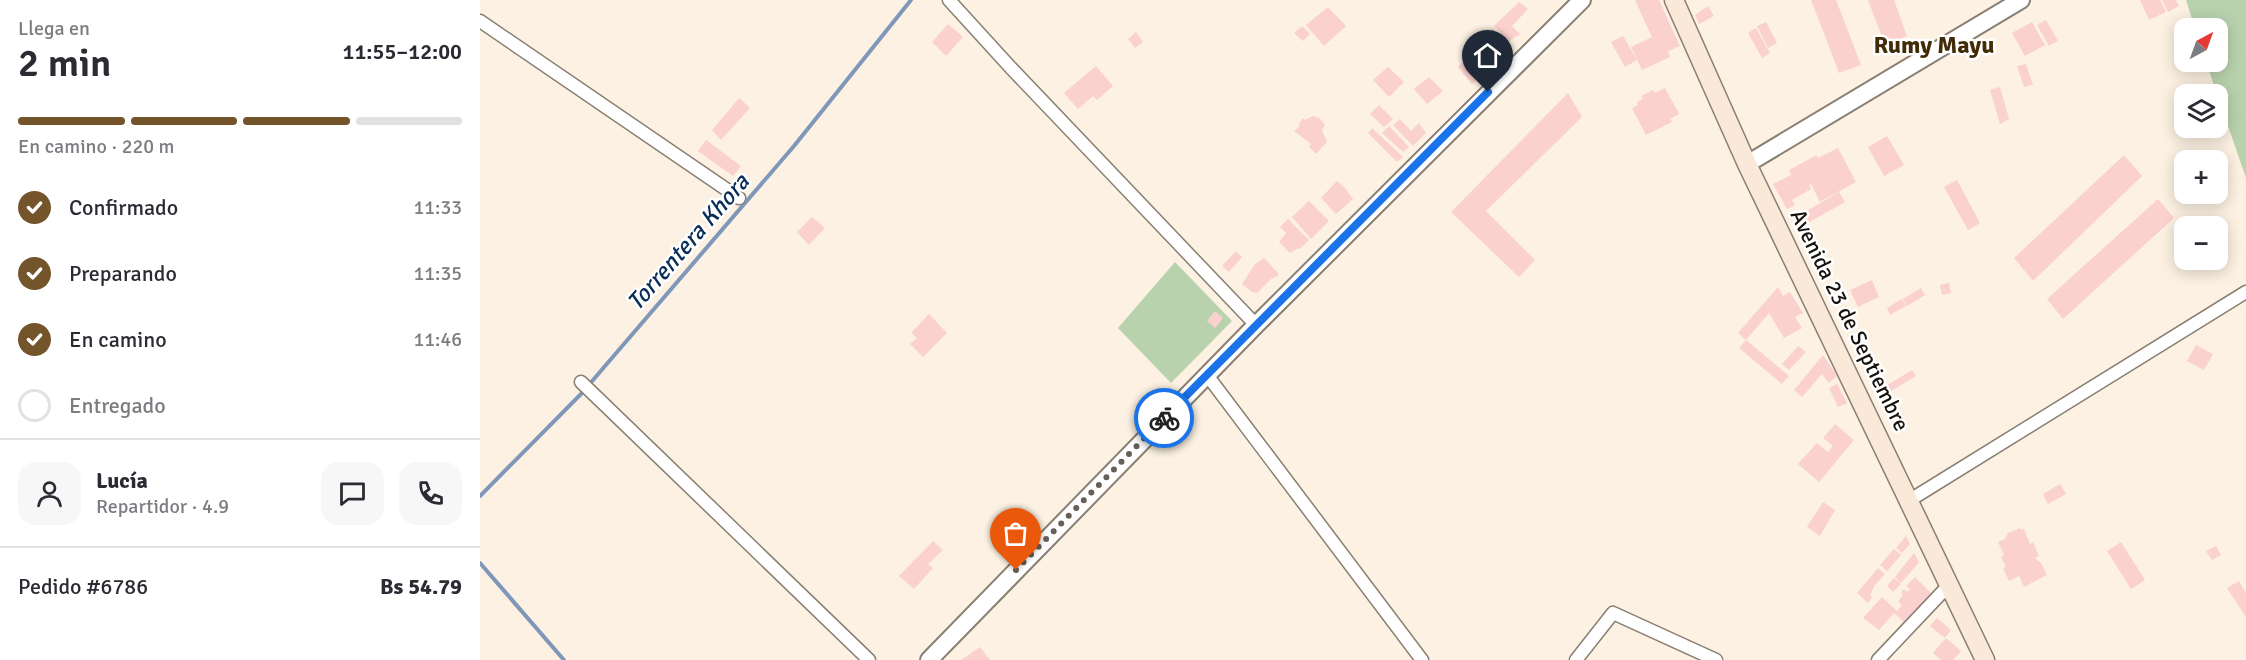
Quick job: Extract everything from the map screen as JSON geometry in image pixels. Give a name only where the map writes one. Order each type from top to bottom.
[{"type":"main road","name":"Avenida 23 de Septiembre","points":[[1674,0],[1747,164],[1985,660]]},
{"type":"street","points":[[949,0],[1256,325]]},
{"type":"street","points":[[928,660],[1256,325],[1582,0]]},
{"type":"street","points":[[1747,164],[2021,0]]},
{"type":"street","points":[[480,21],[739,198]]},
{"type":"street","points":[[1910,500],[2246,292]]},
{"type":"street","points":[[1207,375],[1422,660]]},
{"type":"street","points":[[581,382],[869,660]]},
{"type":"street","points":[[1878,660],[1949,585]]},
{"type":"street","points":[[1576,660],[1613,613],[1716,660]]},
{"type":"green space","points":[[2186,0],[2246,0],[2246,178],[2228,126],[2228,84],[2214,84],[2209,72],[2228,72],[2228,18],[2192,18]]},
{"type":"green space","points":[[1175,262],[1232,321],[1171,383],[1118,328]]},
{"type":"building","points":[[1635,0],[1659,0],[1680,46],[1668,51],[1670,57],[1642,70],[1631,47],[1652,37]]},
{"type":"building","points":[[1811,0],[1836,0],[1861,65],[1839,73]]},
{"type":"building","points":[[1868,0],[1894,0],[1907,36],[1885,45]]},
{"type":"building","points":[[2140,0],[2160,0],[2166,12],[2149,20]]},
{"type":"building","points":[[2162,0],[2176,0],[2179,6],[2168,12]]},
{"type":"building","points":[[1519,2],[1528,9],[1512,26],[1520,34],[1509,41],[1494,26]]},
{"type":"building","points":[[1708,6],[1714,16],[1699,24],[1695,15]]},
{"type":"building","points":[[1328,7],[1346,26],[1324,46],[1306,25]]},
{"type":"building","points":[[2046,20],[2058,41],[2049,46],[2037,25]]},
{"type":"building","points":[[1766,22],[1777,43],[1768,48],[1757,26]]},
{"type":"building","points":[[2032,22],[2045,45],[2025,56],[2012,33]]},
{"type":"building","points":[[948,24],[963,37],[946,56],[932,42]]},
{"type":"building","points":[[1302,26],[1310,34],[1303,41],[1294,33]]},
{"type":"building","points":[[1756,28],[1770,53],[1762,58],[1748,33]]},
{"type":"building","points":[[1493,29],[1507,42],[1501,46],[1487,34]]},
{"type":"building","points":[[1136,32],[1143,42],[1135,48],[1128,39]]},
{"type":"building","points":[[1623,36],[1637,60],[1625,67],[1611,42]]},
{"type":"building","points":[[1465,59],[1480,78],[1472,84],[1458,67]]},
{"type":"building","points":[[2026,64],[2033,85],[2024,87],[2017,66]]},
{"type":"building","points":[[1096,66],[1113,86],[1097,100],[1093,96],[1078,109],[1064,93]]},
{"type":"building","points":[[1388,67],[1404,82],[1389,97],[1373,80]]},
{"type":"building","points":[[1429,77],[1443,91],[1427,104],[1414,89]]},
{"type":"building","points":[[2000,87],[2009,119],[2000,124],[1990,90]]},
{"type":"building","points":[[1665,88],[1679,114],[1670,119],[1672,122],[1646,135],[1632,108],[1638,105],[1637,102],[1643,98],[1641,96],[1653,90],[1655,93]]},
{"type":"building","points":[[1568,93],[1582,117],[1486,211],[1535,260],[1519,277],[1451,212]]},
{"type":"building","points":[[739,98],[750,108],[721,140],[712,130]]},
{"type":"building","points":[[1379,105],[1393,119],[1384,127],[1370,114]]},
{"type":"building","points":[[1313,116],[1319,118],[1325,125],[1322,130],[1327,142],[1316,154],[1309,147],[1311,144],[1294,131],[1300,126],[1303,118],[1305,120]]},
{"type":"building","points":[[1400,119],[1411,131],[1419,123],[1426,133],[1413,146],[1393,125]]},
{"type":"building","points":[[1389,126],[1409,147],[1403,152],[1382,133]]},
{"type":"building","points":[[1372,128],[1403,157],[1397,162],[1368,133]]},
{"type":"building","points":[[1887,136],[1904,165],[1884,176],[1868,147]]},
{"type":"building","points":[[706,140],[741,166],[733,176],[698,151]]},
{"type":"building","points":[[1838,148],[1856,182],[1820,202],[1811,184],[1809,185],[1811,189],[1792,200],[1795,205],[1787,209],[1773,184],[1791,175],[1789,170],[1817,155],[1818,158]]},
{"type":"building","points":[[2124,155],[2142,176],[2033,281],[2014,258]]},
{"type":"building","points":[[1957,180],[1980,223],[1968,230],[1944,187]]},
{"type":"building","points":[[1337,181],[1353,199],[1336,214],[1321,198]]},
{"type":"building","points":[[1839,192],[1845,202],[1806,224],[1800,215]]},
{"type":"building","points":[[2158,199],[2174,218],[2063,319],[2047,299]]},
{"type":"building","points":[[1309,201],[1329,221],[1311,239],[1292,217]]},
{"type":"building","points":[[812,217],[825,228],[809,245],[797,232]]},
{"type":"building","points":[[1288,219],[1309,240],[1300,249],[1290,253],[1279,242],[1286,233],[1280,227]]},
{"type":"building","points":[[1236,251],[1242,257],[1229,272],[1222,266]]},
{"type":"building","points":[[1264,258],[1278,273],[1278,276],[1271,279],[1257,293],[1252,292],[1242,284],[1255,264]]},
{"type":"building","points":[[1872,280],[1879,297],[1858,307],[1850,290]]},
{"type":"building","points":[[1949,283],[1951,293],[1942,295],[1940,285]]},
{"type":"building","points":[[1778,287],[1783,296],[1790,292],[1803,313],[1795,317],[1802,328],[1784,338],[1769,313],[1746,340],[1738,333]]},
{"type":"building","points":[[1921,288],[1925,295],[1907,306],[1903,299]]},
{"type":"building","points":[[1902,299],[1906,306],[1890,315],[1887,308]]},
{"type":"building","points":[[1215,311],[1223,318],[1215,328],[1207,321]]},
{"type":"building","points":[[929,314],[947,333],[923,357],[910,344],[917,338],[911,333]]},
{"type":"building","points":[[1746,340],[1789,376],[1782,384],[1739,348]]},
{"type":"building","points":[[2196,345],[2213,354],[2204,370],[2187,361]]},
{"type":"building","points":[[1798,346],[1806,352],[1789,370],[1782,364]]},
{"type":"building","points":[[1823,355],[1837,376],[1829,383],[1822,374],[1802,397],[1794,390]]},
{"type":"building","points":[[1912,370],[1916,376],[1888,393],[1884,387]]},
{"type":"building","points":[[1837,384],[1847,403],[1838,407],[1829,388]]},
{"type":"building","points":[[1835,424],[1854,440],[1819,482],[1798,464],[1817,443],[1828,452],[1833,446],[1823,438]]},
{"type":"building","points":[[2060,484],[2066,494],[2048,504],[2043,494]]},
{"type":"building","points":[[1823,502],[1835,510],[1820,536],[1807,527]]},
{"type":"building","points":[[2020,528],[2024,529],[2030,544],[2033,542],[2039,556],[2035,558],[2041,563],[2047,575],[2024,587],[2019,576],[2009,581],[2003,568],[2006,567],[2001,557],[2004,555],[1998,542],[2005,539],[2008,533]]},
{"type":"building","points":[[1906,536],[1910,544],[1902,553],[1896,548]]},
{"type":"building","points":[[933,541],[943,550],[928,564],[933,568],[914,589],[899,576]]},
{"type":"building","points":[[2121,542],[2145,580],[2131,589],[2107,551]]},
{"type":"building","points":[[2216,546],[2221,555],[2212,560],[2206,551]]},
{"type":"building","points":[[1894,549],[1901,555],[1887,571],[1880,565]]},
{"type":"building","points":[[1914,553],[1919,562],[1901,583],[1895,577]]},
{"type":"building","points":[[1878,568],[1885,574],[1874,586],[1868,603],[1857,593]]},
{"type":"building","points":[[1915,577],[1933,595],[1907,625],[1894,613],[1879,630],[1863,618],[1882,597],[1897,611],[1902,605],[1898,601],[1903,595],[1901,593],[1904,589],[1907,592],[1910,589],[1906,586]]},
{"type":"building","points":[[1894,578],[1901,584],[1893,592],[1887,586]]},
{"type":"building","points":[[2239,581],[2246,593],[2246,617],[2227,588]]},
{"type":"building","points":[[1937,618],[1951,630],[1945,638],[1930,626]]},
{"type":"building","points":[[1946,638],[1961,651],[1953,660],[1941,660],[1933,653]]},
{"type":"building","points":[[980,647],[990,660],[961,660]]},
{"type":"waterway","name":"Torrentera Khora","points":[[480,496],[581,394],[794,146],[911,0]]},
{"type":"waterway","name":"Torrentera Khora","points":[[480,563],[564,660]]},
{"type":"way so far","points":[[1016,570],[1164,418]]},
{"type":"district","name":"Rumy Mayu","points":[[1934,45]]},
{"type":"route","points":[[1164,418],[1488,92]]}]
